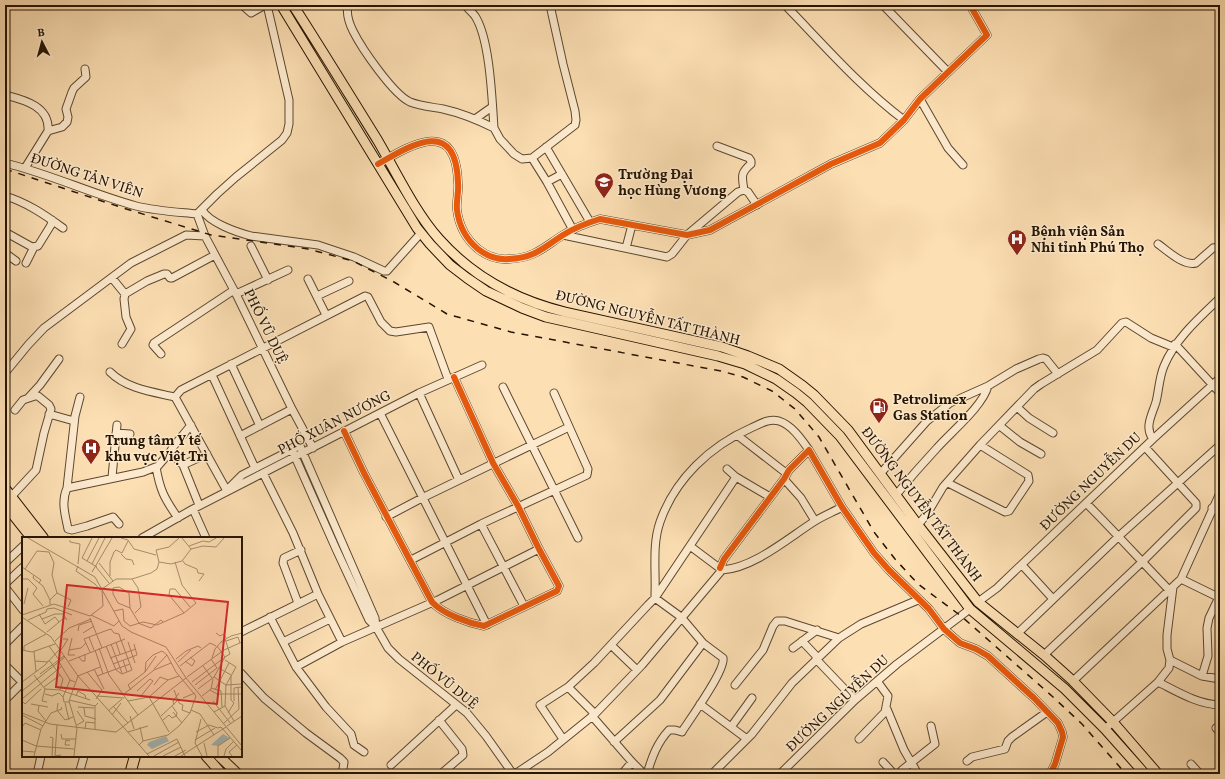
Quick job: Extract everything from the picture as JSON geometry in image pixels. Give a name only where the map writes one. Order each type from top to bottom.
[{"type":"highway","points":[[7,496],[31,537]]},
{"type":"highway","points":[[7,496],[42,537]]},
{"type":"highway","points":[[130,774],[135,757]]},
{"type":"main road","name":"ĐƯỜNG NGUYỄN TẤT THÀNH","points":[[281,5],[421,233],[450,265],[486,291],[522,308],[546,317],[718,356],[745,364],[776,379],[807,402],[836,432],[914,528],[978,602],[1044,655],[1073,681],[1113,722],[1158,774]]},
{"type":"main road","name":"ĐƯỜNG NGUYỄN TẤT THÀNH","points":[[293,5],[388,158],[420,213],[443,243],[474,272],[527,300],[559,310],[722,347],[748,356],[779,369],[814,395],[848,430],[896,495],[914,528],[970,609],[1065,689],[1105,729],[1145,774]]},
{"type":"main road","points":[[522,308],[527,300]]},
{"type":"main road","points":[[1036,665],[1044,655]]},
{"type":"main road","points":[[207,757],[222,774]]},
{"type":"main road","points":[[220,757],[238,774]]},
{"type":"street","points":[[242,5],[252,13],[266,5],[289,100],[289,124],[287,133],[282,140],[236,177],[200,212],[240,233],[250,236],[318,245],[354,257],[384,272],[387,271],[421,233]]},
{"type":"street","points":[[348,5],[347,12],[353,31],[384,78],[401,96],[411,102],[444,109],[475,119],[494,128]]},
{"type":"street","points":[[465,5],[475,16],[483,32],[487,52],[494,128],[500,139],[514,154],[522,159],[532,158],[575,125],[576,120],[576,111],[563,64],[550,5]]},
{"type":"street","points":[[785,5],[853,75],[893,112],[904,120]]},
{"type":"street","points":[[882,5],[948,72]]},
{"type":"street","points":[[378,164],[422,141],[441,142],[451,150],[455,160],[458,182],[457,208],[461,226],[470,242],[481,251],[495,258],[508,260],[525,258],[545,249],[563,235],[590,222],[600,219],[687,235],[710,230],[831,164],[880,143],[904,120],[920,99],[987,35],[970,5]]},
{"type":"street","points":[[48,131],[62,127],[67,122],[67,105],[74,88],[86,77],[85,68]]},
{"type":"street","points":[[5,95],[34,105],[41,111],[47,119],[49,125],[48,131],[25,168]]},
{"type":"street","points":[[920,99],[948,148],[963,165]]},
{"type":"street","points":[[475,119],[492,107]]},
{"type":"street","points":[[717,146],[749,158],[752,161],[751,164],[744,170],[742,178],[744,190],[748,192],[757,204]]},
{"type":"street","points":[[546,147],[590,222]]},
{"type":"street","points":[[532,158],[573,230]]},
{"type":"street","name":"ĐƯỜNG TẢN VIÊN","points":[[5,163],[25,168],[138,207],[200,212]]},
{"type":"street","points":[[547,182],[562,174]]},
{"type":"street","points":[[563,235],[666,256],[672,254],[687,235],[738,192],[744,190]]},
{"type":"street","points":[[5,196],[14,199],[52,220],[63,228]]},
{"type":"street","name":"PHỐ VŨ DUỆ","points":[[200,212],[205,236],[235,292],[292,409],[313,448]]},
{"type":"street","points":[[5,232],[32,247],[38,246],[51,225],[52,220]]},
{"type":"street","points":[[626,248],[632,225]]},
{"type":"street","points":[[5,373],[44,328],[142,257],[186,235],[205,236]]},
{"type":"street","points":[[1158,244],[1183,261],[1192,264],[1196,263],[1213,248],[1220,247]]},
{"type":"street","points":[[251,246],[268,280]]},
{"type":"street","points":[[26,263],[33,249],[32,247]]},
{"type":"street","points":[[5,254],[16,261]]},
{"type":"street","points":[[125,294],[147,281],[164,274],[167,274],[170,278],[172,278],[215,255]]},
{"type":"street","points":[[161,354],[154,343],[235,292],[268,280],[288,270]]},
{"type":"street","points":[[112,278],[125,294],[124,299],[126,317],[131,329],[122,344]]},
{"type":"street","points":[[308,279],[326,315]]},
{"type":"street","points":[[317,296],[349,281]]},
{"type":"street","points":[[175,397],[182,390],[365,296],[368,297],[381,322],[390,331],[396,332],[430,327],[451,378],[493,463],[518,506],[559,589],[487,625],[480,625],[452,616],[437,607],[432,602],[411,560],[386,517],[344,431]]},
{"type":"street","points":[[1153,439],[1148,433],[1148,428],[1164,365],[1174,345],[1220,298]]},
{"type":"street","points":[[914,528],[927,514],[943,487],[980,444],[1000,426],[1017,407],[1041,384],[1097,350],[1124,322],[1151,338],[1174,345],[1220,393]]},
{"type":"street","points":[[880,474],[932,417],[950,403],[988,386],[1016,369],[1043,358],[1046,359],[1058,374]]},
{"type":"street","points":[[27,399],[40,385],[59,359]]},
{"type":"street","points":[[231,364],[260,426]]},
{"type":"street","name":"PHỐ XUÂN NƯƠNG","points":[[227,492],[240,476],[255,468],[294,453],[303,453],[419,393],[482,365]]},
{"type":"street","points":[[110,372],[115,377],[139,389],[175,397],[227,492]]},
{"type":"street","points":[[212,375],[255,468]]},
{"type":"street","name":"ĐƯỜNG NGUYỄN DU","points":[[978,602],[997,588],[1022,565],[1153,439],[1220,378]]},
{"type":"street","points":[[896,495],[937,448],[976,407],[987,391],[988,386]]},
{"type":"street","points":[[503,387],[578,538]]},
{"type":"street","points":[[419,393],[458,480]]},
{"type":"street","points":[[411,560],[481,524],[586,474],[588,471],[554,393]]},
{"type":"street","points":[[7,496],[36,470],[51,407],[38,396],[35,396],[24,400],[15,410]]},
{"type":"street","points":[[80,397],[74,421],[67,488],[64,495],[63,506],[68,529],[72,530],[113,517],[119,524]]},
{"type":"street","points":[[1017,407],[1029,418],[1053,432]]},
{"type":"street","points":[[240,436],[292,409]]},
{"type":"street","points":[[380,413],[487,625]]},
{"type":"street","points":[[49,414],[74,421]]},
{"type":"street","points":[[656,598],[655,547],[658,531],[666,508],[676,491],[701,460],[716,448],[737,435],[765,421],[778,421],[784,423],[801,437],[842,507],[874,553],[918,600],[929,609],[944,629],[960,643],[976,649],[988,656],[1058,723],[1063,735],[1055,764],[1050,774]]},
{"type":"street","points":[[67,488],[112,477],[143,472],[156,467],[164,461],[173,447],[191,425]]},
{"type":"street","points":[[1000,426],[1020,442],[1041,454]]},
{"type":"street","points":[[386,517],[458,480],[569,427]]},
{"type":"street","points":[[112,477],[117,429],[130,434]]},
{"type":"street","points":[[737,435],[785,476],[815,521]]},
{"type":"street","name":"PHỐ XUÂN NƯƠNG","points":[[153,536],[196,507],[263,473],[294,453],[300,446],[310,441]]},
{"type":"street","points":[[948,482],[1005,512],[1010,511],[1029,481],[1028,475],[980,444]]},
{"type":"street","points":[[1017,634],[1119,536],[1220,445]]},
{"type":"street","name":"PHỐ VŨ DUỆ","points":[[300,446],[374,618],[376,627]]},
{"type":"street","points":[[1044,655],[1142,562],[1196,508],[1196,503],[1145,447]]},
{"type":"street","points":[[514,774],[594,715],[637,670],[721,569],[724,559],[785,476],[809,450]]},
{"type":"street","points":[[170,452],[182,465],[206,537]]},
{"type":"street","name":"PHỐ VŨ DUỆ","points":[[294,453],[369,620],[376,627],[388,648],[399,659],[472,718],[514,774]]},
{"type":"street","points":[[182,465],[206,454]]},
{"type":"street","points":[[156,467],[160,487],[167,502],[178,518]]},
{"type":"street","points":[[727,469],[736,477],[770,497]]},
{"type":"street","points":[[263,473],[301,550],[318,594],[342,642]]},
{"type":"street","points":[[563,739],[540,705],[568,687],[594,663],[656,598],[736,477]]},
{"type":"street","points":[[1073,681],[1181,579],[1220,493]]},
{"type":"street","points":[[1086,503],[1119,536],[1142,562],[1171,589]]},
{"type":"street","points":[[690,546],[721,569],[731,569],[751,561],[783,544],[815,521],[842,507]]},
{"type":"street","points":[[1212,508],[1220,512]]},
{"type":"street","points":[[481,524],[502,567],[524,606]]},
{"type":"street","points":[[5,563],[22,547]]},
{"type":"street","points":[[296,668],[342,642],[432,602],[539,549]]},
{"type":"street","points":[[298,603],[283,563],[284,558],[301,550]]},
{"type":"street","points":[[1022,565],[1053,599]]},
{"type":"street","points":[[22,568],[5,585],[22,609]]},
{"type":"street","points":[[1181,579],[1220,597],[1209,618],[1207,628],[1208,656],[1202,676]]},
{"type":"street","points":[[1105,729],[1158,682],[1169,668],[1170,660],[1167,649],[1167,635],[1171,589]]},
{"type":"street","points":[[242,631],[318,594]]},
{"type":"street","points":[[568,687],[594,715],[614,742],[632,762],[646,774],[654,750],[663,736],[672,730],[682,732],[713,685],[724,662],[723,658],[703,643],[681,617],[656,598]]},
{"type":"street","points":[[712,774],[747,739],[792,683],[839,638],[861,624],[918,600]]},
{"type":"street","name":"ĐƯỜNG NGUYỄN DU","points":[[780,774],[855,700],[897,664],[970,609]]},
{"type":"street","points":[[270,617],[296,668],[326,707],[351,734],[354,745],[364,752]]},
{"type":"street","points":[[283,642],[330,619]]},
{"type":"street","points":[[735,685],[763,650],[775,622],[785,621],[818,630],[839,638]]},
{"type":"street","points":[[5,644],[22,627]]},
{"type":"street","points":[[793,648],[818,630]]},
{"type":"street","points":[[802,641],[855,700]]},
{"type":"street","points":[[614,742],[660,700],[703,643]]},
{"type":"street","points":[[611,645],[637,670]]},
{"type":"street","points":[[1170,660],[1202,676],[1220,679]]},
{"type":"street","points":[[5,665],[22,682]]},
{"type":"street","points":[[242,674],[264,698],[344,762],[344,769],[341,774]]},
{"type":"street","points":[[877,681],[888,696],[887,709],[904,750],[918,774]]},
{"type":"street","points":[[1158,682],[1191,699],[1208,704],[1220,704]]},
{"type":"street","points":[[5,700],[22,684]]},
{"type":"street","points":[[731,727],[752,698]]},
{"type":"street","points":[[700,704],[747,739]]},
{"type":"street","points":[[391,766],[456,705]]},
{"type":"street","points":[[859,738],[887,709]]},
{"type":"street","points":[[967,761],[972,758],[1006,749],[1008,741],[1012,737],[1047,712]]},
{"type":"street","points":[[439,720],[463,752],[463,755],[441,774]]},
{"type":"street","points":[[899,774],[935,744],[931,726]]},
{"type":"street","points":[[37,774],[41,757]]},
{"type":"street","points":[[79,774],[84,757]]},
{"type":"street","points":[[622,774],[632,762]]},
{"type":"street","points":[[883,762],[894,774]]},
{"type":"street","points":[[1191,764],[1200,774]]},
{"type":"railway","points":[[5,169],[211,235],[308,249],[353,261],[394,282],[447,314],[511,332],[721,371],[743,377],[772,391],[795,409],[819,437],[874,532],[895,559],[918,584],[961,616],[1053,697],[1082,724],[1126,774]]},
{"type":"cycle path","points":[[378,164],[405,149],[431,141],[441,143],[450,150],[455,163],[458,186],[457,210],[459,221],[470,241],[478,249],[489,256],[497,258],[505,259],[526,257],[539,251],[572,230],[600,219],[687,235],[710,230],[831,164],[880,143],[904,120],[920,99],[987,35],[970,5]]},
{"type":"cycle path","points":[[344,431],[364,473],[432,602],[437,606],[456,617],[484,626],[557,591],[559,586],[518,506],[493,463],[454,377]]},
{"type":"cycle path","points":[[720,568],[724,559],[784,479],[789,470],[809,450],[842,507],[874,553],[889,570],[929,609],[944,629],[960,643],[976,649],[988,656],[1034,698],[1058,723],[1063,737],[1055,764],[1050,774]]},
{"type":"place","name":"Trường Đại học Hùng Vương","points":[[604,199]]},
{"type":"place","name":"Bệnh viện Sản Nhi tỉnh Phú Thọ","points":[[1017,256]]},
{"type":"place","name":"Petrolimex Gas Station","points":[[879,424]]},
{"type":"place","name":"Trung tâm Y tế khu vực Việt Trì","points":[[91,465]]}]
